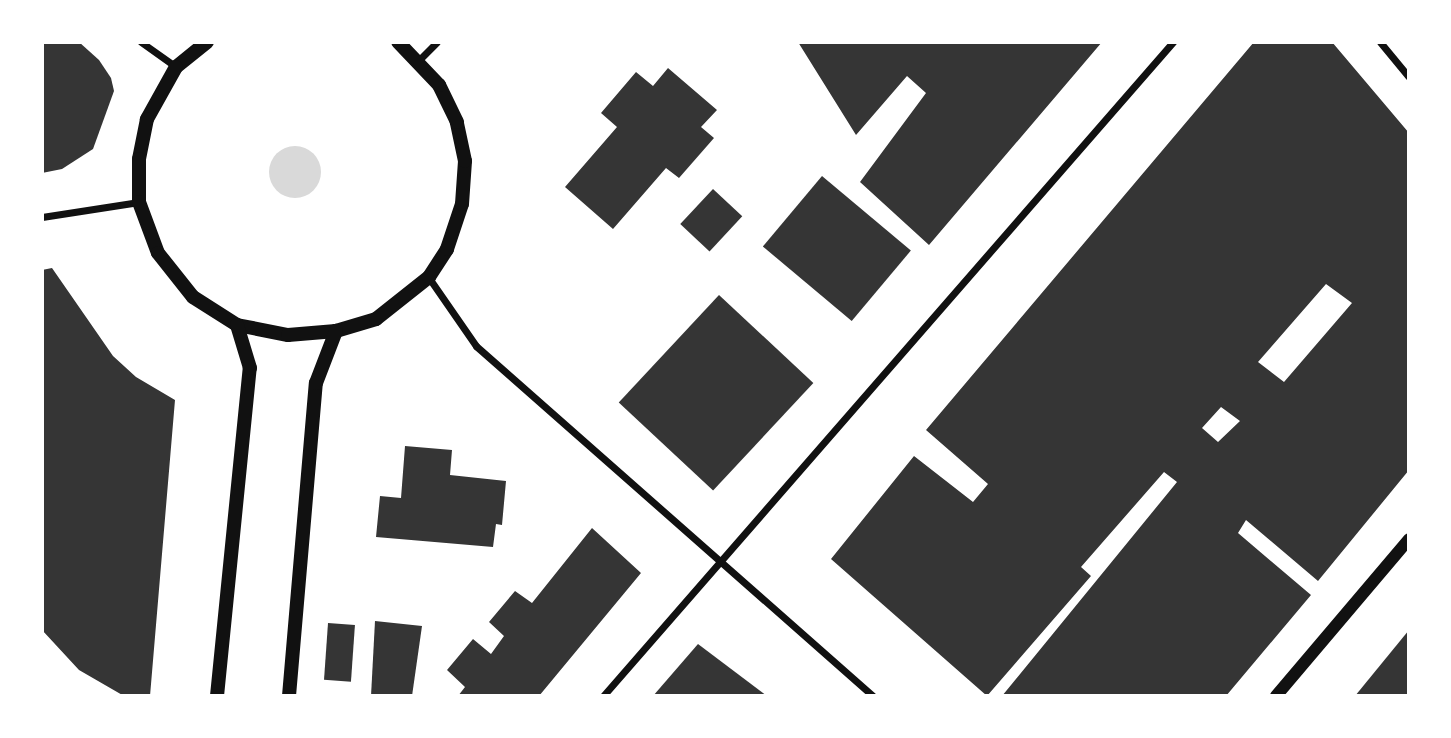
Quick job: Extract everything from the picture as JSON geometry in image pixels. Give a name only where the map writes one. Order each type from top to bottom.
[{"type":"main road","points":[[207,42],[176,67],[147,119],[139,159],[139,202],[165,262],[194,297],[237,325],[288,335],[336,331],[376,319],[429,278],[447,249],[462,204],[465,162],[457,122],[439,85],[419,60],[398,42]]},
{"type":"main road","points":[[217,696],[250,368],[237,325]]},
{"type":"main road","points":[[289,696],[316,383],[336,331]]},
{"type":"street","points":[[141,42],[176,67]]},
{"type":"street","points":[[419,60],[437,42]]},
{"type":"street","points":[[603,696],[718,560],[1173,42]]},
{"type":"street","points":[[1380,42],[1409,77]]},
{"type":"street","points":[[42,217],[139,202]]},
{"type":"street","points":[[429,278],[476,345],[873,696]]},
{"type":"street","points":[[1276,696],[1409,539]]},
{"type":"shaded area","points":[[295,146],[305,148],[313,154],[319,162],[319,182],[313,190],[305,196],[295,198],[285,196],[277,190],[271,182],[269,172],[271,162],[277,154],[285,148]]},
{"type":"building","points":[[42,42],[79,42],[99,60],[111,78],[114,91],[93,149],[62,169],[42,173]]},
{"type":"building","points":[[798,42],[1102,42],[929,245],[860,182],[926,93],[907,76],[856,135]]},
{"type":"building","points":[[1254,42],[1332,42],[1409,133],[1409,470],[1318,581],[1246,520],[1238,533],[1311,595],[1226,696],[1002,696],[1177,482],[1164,472],[1081,567],[1091,576],[987,696],[831,559],[914,456],[973,502],[988,484],[926,430]],"holes":[[[1326,284],[1352,303],[1284,382],[1258,362]],[[1221,407],[1240,421],[1218,442],[1202,428]]]},
{"type":"building","points":[[668,68],[717,110],[701,127],[714,138],[679,178],[666,168],[613,229],[565,187],[617,127],[601,113],[636,72],[653,86]]},
{"type":"building","points":[[822,176],[911,251],[852,321],[763,246]]},
{"type":"building","points":[[713,189],[742,216],[710,251],[680,224]]},
{"type":"building","points":[[52,268],[113,356],[136,377],[175,400],[150,696],[124,696],[79,670],[42,630],[42,270]]},
{"type":"building","points":[[719,295],[813,383],[713,490],[619,403]]},
{"type":"building","points":[[405,446],[452,450],[450,475],[506,481],[502,525],[496,524],[493,547],[376,537],[380,496],[401,498]]},
{"type":"building","points":[[592,528],[641,573],[539,696],[458,696],[465,687],[447,670],[473,639],[491,654],[504,636],[489,622],[515,591],[532,603]]},
{"type":"building","points":[[375,621],[422,626],[412,696],[371,696]]},
{"type":"building","points":[[328,623],[355,625],[351,682],[324,680]]},
{"type":"building","points":[[1409,630],[1409,696],[1355,696]]},
{"type":"building","points":[[698,644],[767,696],[653,696]]}]
